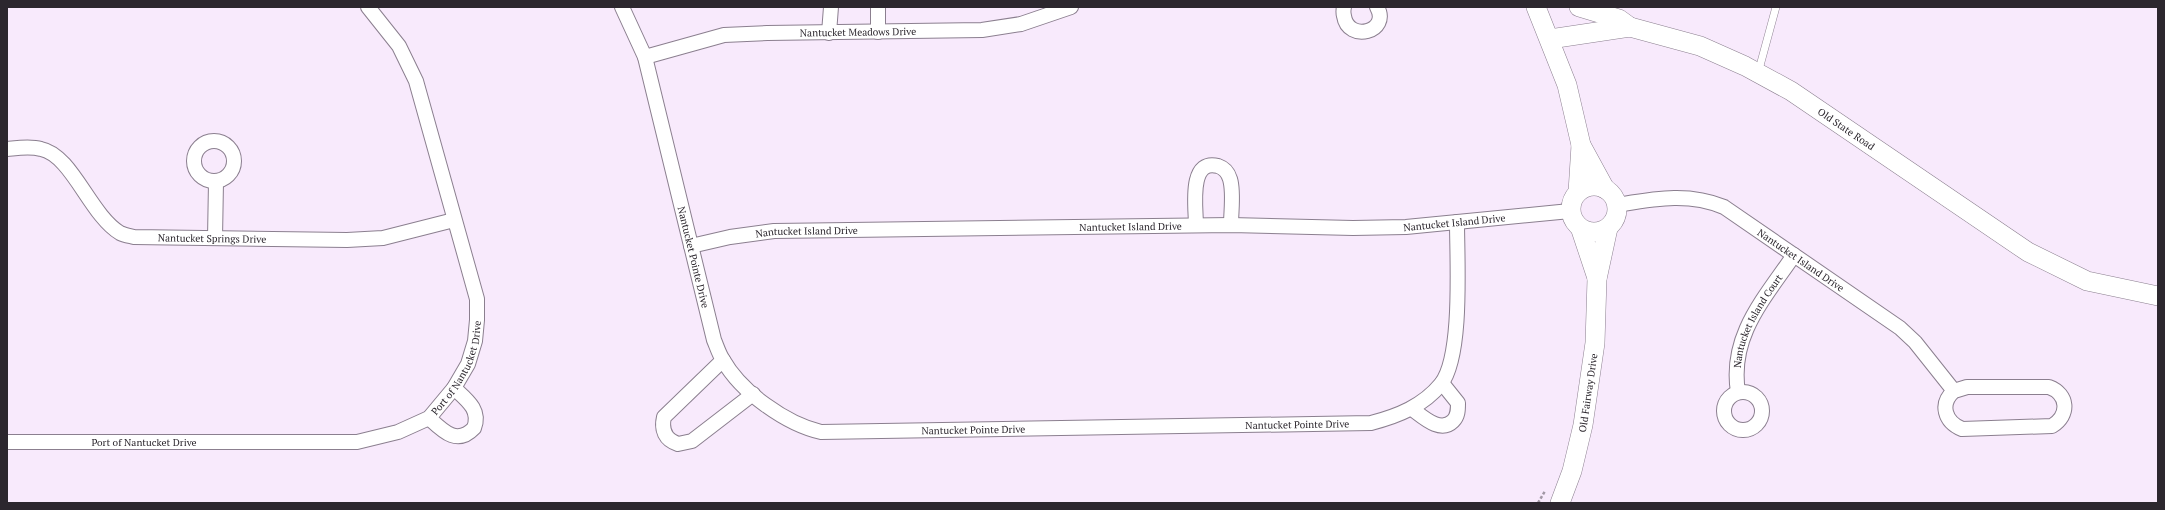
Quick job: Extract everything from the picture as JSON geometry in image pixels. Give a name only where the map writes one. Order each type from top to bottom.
[{"type":"street","name":"Port of Nantucket Drive","points":[[7,442],[357,442],[391,434],[429,418],[454,388],[468,364],[475,341],[477,299],[416,81],[399,46],[368,7]]},
{"type":"street","name":"Nantucket Pointe Drive","points":[[622,7],[645,57],[714,340],[723,360],[736,378],[753,394],[793,422],[806,428],[821,432],[1371,423],[1392,418],[1412,409],[1428,397],[1442,383],[1452,360],[1456,334],[1457,222]]},
{"type":"street","points":[[829,33],[831,7]]},
{"type":"street","points":[[878,7],[878,32]]},
{"type":"street","name":"Nantucket Meadows Drive","points":[[645,57],[724,36],[767,32],[829,33],[982,30],[1021,24],[1071,7]]},
{"type":"street","points":[[1344,7],[1345,21],[1350,28],[1358,32],[1367,33],[1375,27],[1381,18],[1377,7]]},
{"type":"street","points":[[1536,7],[1567,85],[1581,145],[1604,189],[1615,198],[1617,205],[1615,221],[1608,228],[1603,231],[1588,233],[1581,230],[1575,225],[1570,211],[1573,197],[1578,192],[1591,186],[1604,189]]},
{"type":"street","points":[[1579,7],[1619,19],[1630,27]]},
{"type":"street","name":"Old State Road","points":[[1550,39],[1630,27],[1700,46],[1758,73],[1791,91],[2028,252],[2087,281],[2158,296]]},
{"type":"street","points":[[1578,192],[1581,145]]},
{"type":"street","name":"Nantucket Springs Drive","points":[[7,149],[42,149],[54,154],[65,165],[100,214],[120,233],[134,237],[347,240],[383,238],[454,220]]},
{"type":"street","points":[[1196,225],[1196,179],[1203,169],[1214,165],[1222,168],[1230,177],[1231,225]]},
{"type":"street","points":[[215,238],[216,182]]},
{"type":"street","name":"Nantucket Island Drive","points":[[1617,205],[1667,197],[1707,200],[1724,207],[1900,328],[1919,347],[1954,391]]},
{"type":"street","name":"Nantucket Island Drive","points":[[691,246],[730,237],[774,231],[1196,225],[1353,228],[1457,222],[1570,211]]},
{"type":"street","name":"Old Fairway Drive","points":[[1560,503],[1572,470],[1584,425],[1595,342],[1597,279],[1608,228]]},
{"type":"street","name":"Old Fairway Drive","points":[[1581,230],[1597,279]]},
{"type":"street","name":"Nantucket Island Court","points":[[1738,392],[1735,376],[1737,352],[1750,321],[1794,255]]},
{"type":"street","points":[[723,360],[668,412],[662,424],[667,438],[678,444],[692,441],[753,394]]},
{"type":"street","points":[[1412,409],[1433,424],[1445,425],[1450,423],[1457,416],[1458,404],[1442,383]]},
{"type":"street","points":[[1967,387],[2049,387],[2057,390],[2062,395],[2065,409],[2063,417],[2052,426],[1962,429],[1950,422],[1946,415],[1945,403],[1954,391],[1967,387]]},
{"type":"street","points":[[429,418],[450,436],[464,436],[474,428],[477,415],[474,409],[454,388]]},
{"type":"lane","points":[[1758,73],[1776,7]]},
{"type":"path","points":[[1538,503],[1548,487]]}]
